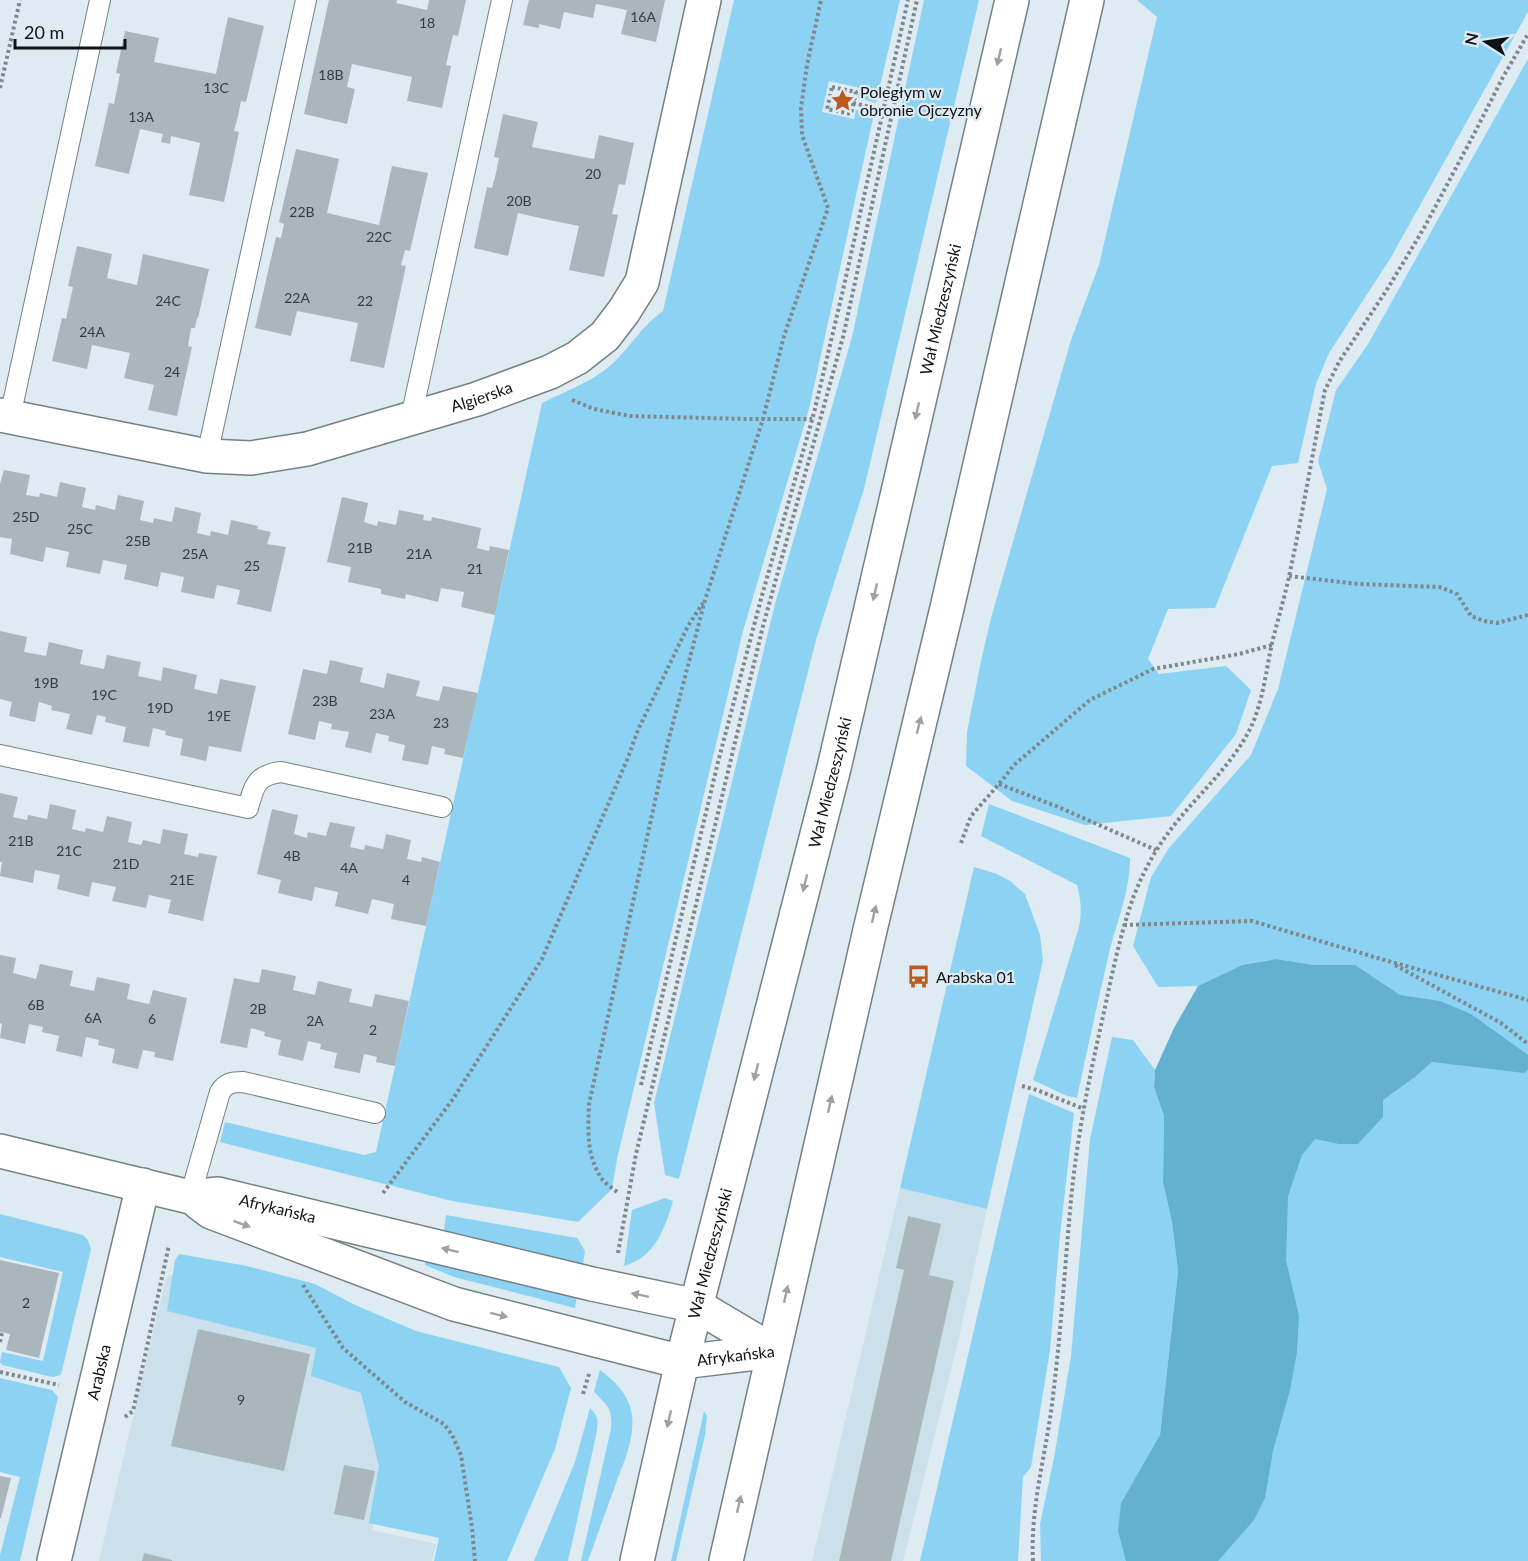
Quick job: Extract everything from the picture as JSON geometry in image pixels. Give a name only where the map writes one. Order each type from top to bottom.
[{"type":"main road","name":"Algierska","points":[[5,416],[207,456],[251,458],[307,449],[477,399],[550,372],[577,358],[606,336],[642,282],[704,0]]},
{"type":"main road","name":"Wał Miedzeszyński","points":[[637,1561],[682,1362],[834,768],[1012,0]]},
{"type":"main road","points":[[726,1561],[890,844],[1088,0]]},
{"type":"main road","name":"Afrykańska","points":[[0,1151],[190,1197],[218,1194],[612,1289],[697,1306],[773,1351]]},
{"type":"main road","name":"Arabska","points":[[54,1561],[143,1185]]},
{"type":"main road","name":"Afrykańska","points":[[190,1197],[211,1212],[454,1304],[682,1362],[773,1351]]},
{"type":"lane","points":[[5,416],[100,0]]},
{"type":"lane","points":[[207,456],[306,0]]},
{"type":"lane","points":[[411,418],[502,0]]},
{"type":"lane","points":[[0,755],[248,808],[254,788],[260,779],[270,773],[281,772],[442,807]]},
{"type":"lane","points":[[190,1197],[220,1092],[230,1082],[243,1082],[375,1113]]},
{"type":"path","points":[[0,88],[20,0]]},
{"type":"path","points":[[617,1192],[603,1180],[592,1160],[588,1136],[589,1104],[667,746],[705,600],[763,419],[784,336],[828,208],[802,135],[801,108],[807,65],[821,0]]},
{"type":"path","points":[[640,1085],[760,599],[812,419],[908,0]]},
{"type":"path","points":[[612,1289],[640,1135],[763,626],[843,338],[916,0]]},
{"type":"path","points":[[1033,1561],[1032,1540],[1035,1509],[1053,1396],[1071,1197],[1084,1109],[1124,926],[1141,878],[1156,850],[1179,819],[1222,771],[1241,745],[1252,724],[1263,690],[1289,576],[1325,390],[1339,362],[1424,228],[1528,34]]},
{"type":"path","points":[[832,87],[856,92],[853,103],[851,114],[827,109],[832,87]]},
{"type":"path","points":[[853,103],[883,110]]},
{"type":"path","points":[[550,372],[566,397],[594,409],[630,416],[812,419]]},
{"type":"path","points":[[1289,576],[1358,584],[1440,587],[1457,594],[1471,616],[1497,623],[1528,615]]},
{"type":"path","points":[[383,1193],[453,1099],[542,959],[638,730],[688,626],[705,600]]},
{"type":"path","points":[[961,843],[971,816],[1014,765],[1090,700],[1154,669],[1239,654],[1272,644]]},
{"type":"path","points":[[999,784],[1056,806],[1156,850]]},
{"type":"path","points":[[1124,926],[1252,921],[1528,1000]]},
{"type":"path","points":[[1388,961],[1501,1023],[1528,1044]]},
{"type":"path","points":[[1022,1086],[1084,1109]]},
{"type":"path","points":[[302,1284],[343,1348],[405,1402],[444,1424],[452,1435],[461,1455],[475,1561]]},
{"type":"path","points":[[0,1342],[2,1333]]},
{"type":"path","points":[[583,1394],[600,1340]]},
{"type":"path","points":[[0,1372],[62,1386]]},
{"type":"shaded area","points":[[734,0],[900,0],[876,103],[858,98],[860,88],[829,81],[822,112],[854,119],[856,110],[874,114],[809,409],[743,631],[617,1159],[612,1189],[578,1222],[452,1201],[220,1142],[225,1122],[364,1155],[376,1152],[542,403],[604,371],[663,311]]},
{"type":"shaded area","points":[[924,0],[979,0],[864,489],[816,640],[679,1179],[665,1175],[654,1103],[775,604],[852,337]]},
{"type":"shaded area","points":[[1137,0],[1528,0],[1528,12],[1390,259],[1329,353],[1316,384],[1298,463],[1272,466],[1215,608],[1168,609],[1148,659],[1159,674],[1226,666],[1251,690],[1236,734],[1171,816],[1085,825],[1012,801],[966,766],[967,732],[991,618],[1071,340],[1099,265],[1157,17]]},
{"type":"shaded area","points":[[1528,59],[1528,1561],[1041,1561],[1040,1524],[1071,1356],[1090,1139],[1112,1037],[1133,1040],[1155,1070],[1154,1087],[1164,1116],[1163,1182],[1172,1223],[1178,1271],[1160,1435],[1314,965],[1275,959],[1242,965],[1198,986],[1158,987],[1133,946],[1151,877],[1169,848],[1251,755],[1278,689],[1327,489],[1318,461],[1336,390],[1368,344]]},
{"type":"shaded area","points":[[989,804],[1130,858],[1125,894],[1109,953],[1077,1098],[1067,1096],[1033,1080],[1079,927],[1081,906],[1077,885],[981,836]]},
{"type":"shaded area","points":[[974,867],[997,874],[1010,881],[1025,894],[1040,935],[1043,960],[987,1209],[900,1188]]},
{"type":"shaded area","points":[[1276,959],[1314,965],[1355,965],[1400,995],[1440,1001],[1471,1014],[1528,1055],[1528,1070],[1524,1073],[1432,1062],[1383,1100],[1383,1117],[1358,1144],[1339,1144],[1315,1139],[1302,1155],[1288,1196],[1286,1260],[1299,1316],[1297,1352],[1290,1390],[1273,1451],[1265,1498],[1254,1520],[1218,1561],[1126,1561],[1118,1531],[1121,1503],[1160,1435],[1178,1271],[1172,1223],[1163,1182],[1164,1116],[1154,1087],[1155,1070],[1174,1028],[1198,986],[1242,965]]},
{"type":"shaded area","points":[[1029,1094],[1074,1113],[1050,1350],[1031,1467],[1023,1477],[1018,1561],[920,1561]]},
{"type":"shaded area","points":[[900,1188],[987,1209],[959,1338],[903,1561],[812,1561]]},
{"type":"shaded area","points":[[665,1198],[673,1201],[657,1241],[644,1256],[624,1266],[632,1210]]},
{"type":"shaded area","points":[[0,1214],[83,1235],[88,1240],[91,1249],[61,1375],[52,1377],[2,1365],[0,1362],[2,1352],[43,1361],[63,1272],[0,1257]]},
{"type":"shaded area","points":[[446,1215],[577,1238],[585,1251],[583,1264],[444,1230]]},
{"type":"shaded area","points":[[179,1254],[247,1266],[315,1284],[353,1304],[416,1331],[559,1367],[571,1388],[555,1449],[507,1561],[434,1561],[439,1538],[369,1523],[379,1466],[361,1393],[311,1376],[316,1348],[167,1311],[175,1260]]},
{"type":"shaded area","points":[[196,1259],[413,1355],[372,1530],[436,1544],[432,1561],[99,1561],[166,1278]]},
{"type":"shaded area","points":[[426,1259],[577,1295],[575,1308],[454,1277],[425,1265]]},
{"type":"shaded area","points":[[600,1370],[625,1395],[632,1415],[632,1433],[625,1460],[588,1561],[581,1561],[611,1429],[611,1416],[608,1408],[594,1392]]},
{"type":"shaded area","points":[[0,1378],[52,1390],[58,1397],[20,1561],[0,1561],[20,1477],[0,1472]]},
{"type":"shaded area","points":[[590,1408],[598,1420],[596,1436],[568,1561],[534,1561],[575,1462]]},
{"type":"shaded area","points":[[704,1411],[707,1416],[705,1435],[676,1561],[671,1561]]},
{"type":"building","points":[[329,0],[397,0],[396,3],[427,10],[429,0],[466,0],[458,36],[453,35],[446,65],[451,66],[442,108],[407,101],[412,77],[352,64],[347,87],[355,89],[347,124],[304,114]]},
{"type":"building","points":[[529,0],[665,0],[656,42],[621,34],[627,10],[596,4],[593,18],[564,12],[560,29],[539,24],[539,28],[523,25]]},
{"type":"building","points":[[228,17],[264,26],[246,102],[241,101],[234,131],[239,132],[224,202],[189,195],[200,143],[171,136],[170,144],[161,142],[163,134],[140,129],[129,174],[95,166],[109,103],[114,104],[120,74],[116,73],[125,31],[159,38],[154,62],[216,74]]},
{"type":"building","points":[[503,114],[538,122],[532,147],[594,159],[599,135],[634,143],[625,185],[619,184],[612,214],[618,215],[604,277],[569,270],[579,226],[518,213],[508,256],[474,248],[487,187],[492,188],[496,173],[499,158],[494,157]]},
{"type":"building","points":[[296,149],[339,159],[327,213],[379,225],[392,166],[428,173],[410,251],[405,250],[401,265],[406,266],[384,368],[350,361],[358,323],[297,311],[291,336],[255,328],[276,237],[281,238],[284,224],[279,222]]},
{"type":"building","points":[[77,246],[112,254],[107,278],[137,285],[143,254],[209,269],[195,328],[191,328],[188,346],[192,347],[177,416],[148,410],[154,385],[124,378],[130,353],[92,345],[87,369],[52,361],[62,318],[66,319],[73,287],[68,286]]},
{"type":"building","points":[[4,470],[30,475],[26,495],[39,497],[40,493],[57,497],[60,482],[86,488],[82,507],[95,510],[96,505],[115,510],[118,495],[144,501],[140,520],[153,523],[154,518],[172,522],[175,507],[201,513],[197,533],[210,536],[211,531],[228,535],[231,520],[258,526],[257,529],[271,532],[267,544],[286,547],[271,612],[237,604],[240,590],[217,585],[214,599],[181,592],[184,577],[161,572],[158,587],[124,579],[127,565],[103,560],[100,574],[66,567],[69,552],[46,547],[43,562],[10,554],[12,539],[0,537],[0,484]]},
{"type":"building","points":[[342,497],[368,503],[364,522],[377,526],[378,521],[396,525],[399,510],[424,515],[423,520],[431,521],[432,517],[481,528],[477,548],[489,551],[490,546],[509,550],[495,615],[461,607],[464,592],[441,588],[438,602],[406,594],[405,599],[381,594],[381,589],[348,582],[351,567],[327,562]]},
{"type":"building","points":[[0,631],[27,637],[24,652],[46,656],[49,642],[83,650],[80,664],[104,669],[107,655],[141,662],[138,676],[161,681],[163,667],[197,675],[194,689],[217,694],[220,679],[256,686],[241,752],[209,746],[206,761],[180,755],[183,739],[165,735],[166,731],[153,728],[149,747],[123,742],[126,727],[105,722],[106,717],[97,715],[92,735],[66,729],[70,714],[51,710],[52,706],[39,702],[35,722],[9,716],[12,702],[0,699]]},
{"type":"building","points":[[330,660],[363,668],[360,682],[384,688],[387,673],[420,681],[416,696],[439,701],[443,686],[478,693],[463,758],[444,754],[445,749],[432,746],[428,765],[402,760],[405,745],[388,741],[389,736],[376,733],[371,753],[345,747],[349,732],[331,729],[332,724],[319,721],[315,740],[288,734],[303,669],[327,674]]},
{"type":"building","points":[[0,793],[18,797],[13,817],[27,820],[28,815],[47,819],[50,804],[76,810],[72,829],[85,832],[86,828],[103,832],[107,816],[132,822],[128,842],[141,845],[143,840],[160,844],[163,829],[188,834],[184,854],[198,857],[199,853],[217,856],[203,921],[168,913],[171,900],[149,895],[146,908],[112,901],[116,887],[92,882],[89,897],[57,889],[60,875],[35,870],[33,883],[0,876],[2,862],[0,862]]},
{"type":"building","points":[[272,809],[298,815],[294,834],[307,838],[308,832],[326,836],[330,822],[355,827],[350,847],[364,850],[365,845],[383,849],[386,834],[411,840],[407,859],[421,862],[422,857],[440,862],[426,926],[391,919],[394,904],[372,899],[368,914],[335,906],[338,892],[315,887],[312,901],[278,893],[281,880],[257,874]]},
{"type":"building","points":[[0,955],[16,958],[13,973],[36,979],[40,964],[73,971],[70,986],[94,991],[97,977],[130,984],[127,999],[149,1004],[153,990],[187,998],[173,1061],[154,1057],[155,1052],[143,1050],[138,1069],[112,1063],[115,1049],[98,1045],[99,1040],[86,1037],[82,1057],[56,1051],[59,1036],[42,1032],[43,1027],[29,1024],[25,1044],[0,1038],[2,1024],[0,1023]]},
{"type":"building","points":[[262,969],[296,976],[293,990],[315,995],[318,981],[352,989],[349,1002],[372,1007],[375,994],[409,1001],[395,1066],[376,1062],[377,1057],[364,1054],[360,1073],[334,1068],[337,1053],[320,1049],[321,1044],[308,1041],[303,1061],[278,1055],[281,1040],[264,1036],[265,1032],[251,1028],[247,1048],[220,1043],[234,978],[259,983]]},
{"type":"building","points":[[908,1216],[941,1224],[929,1275],[954,1281],[891,1561],[839,1561],[904,1270],[896,1268]]},
{"type":"building","points":[[0,1260],[59,1273],[39,1358],[6,1350],[10,1334],[0,1332]]},
{"type":"building","points":[[198,1329],[310,1354],[284,1471],[171,1446]]},
{"type":"building","points":[[344,1465],[375,1471],[364,1520],[334,1514]]},
{"type":"building","points":[[0,1476],[11,1478],[1,1518],[0,1518]]},
{"type":"building","points":[[144,1553],[172,1560],[172,1561],[142,1561]]},
{"type":"place","name":"Poległym w obronie Ojczyzny","points":[[842,101]]},
{"type":"place","name":"Arabska 01","points":[[918,977]]}]
